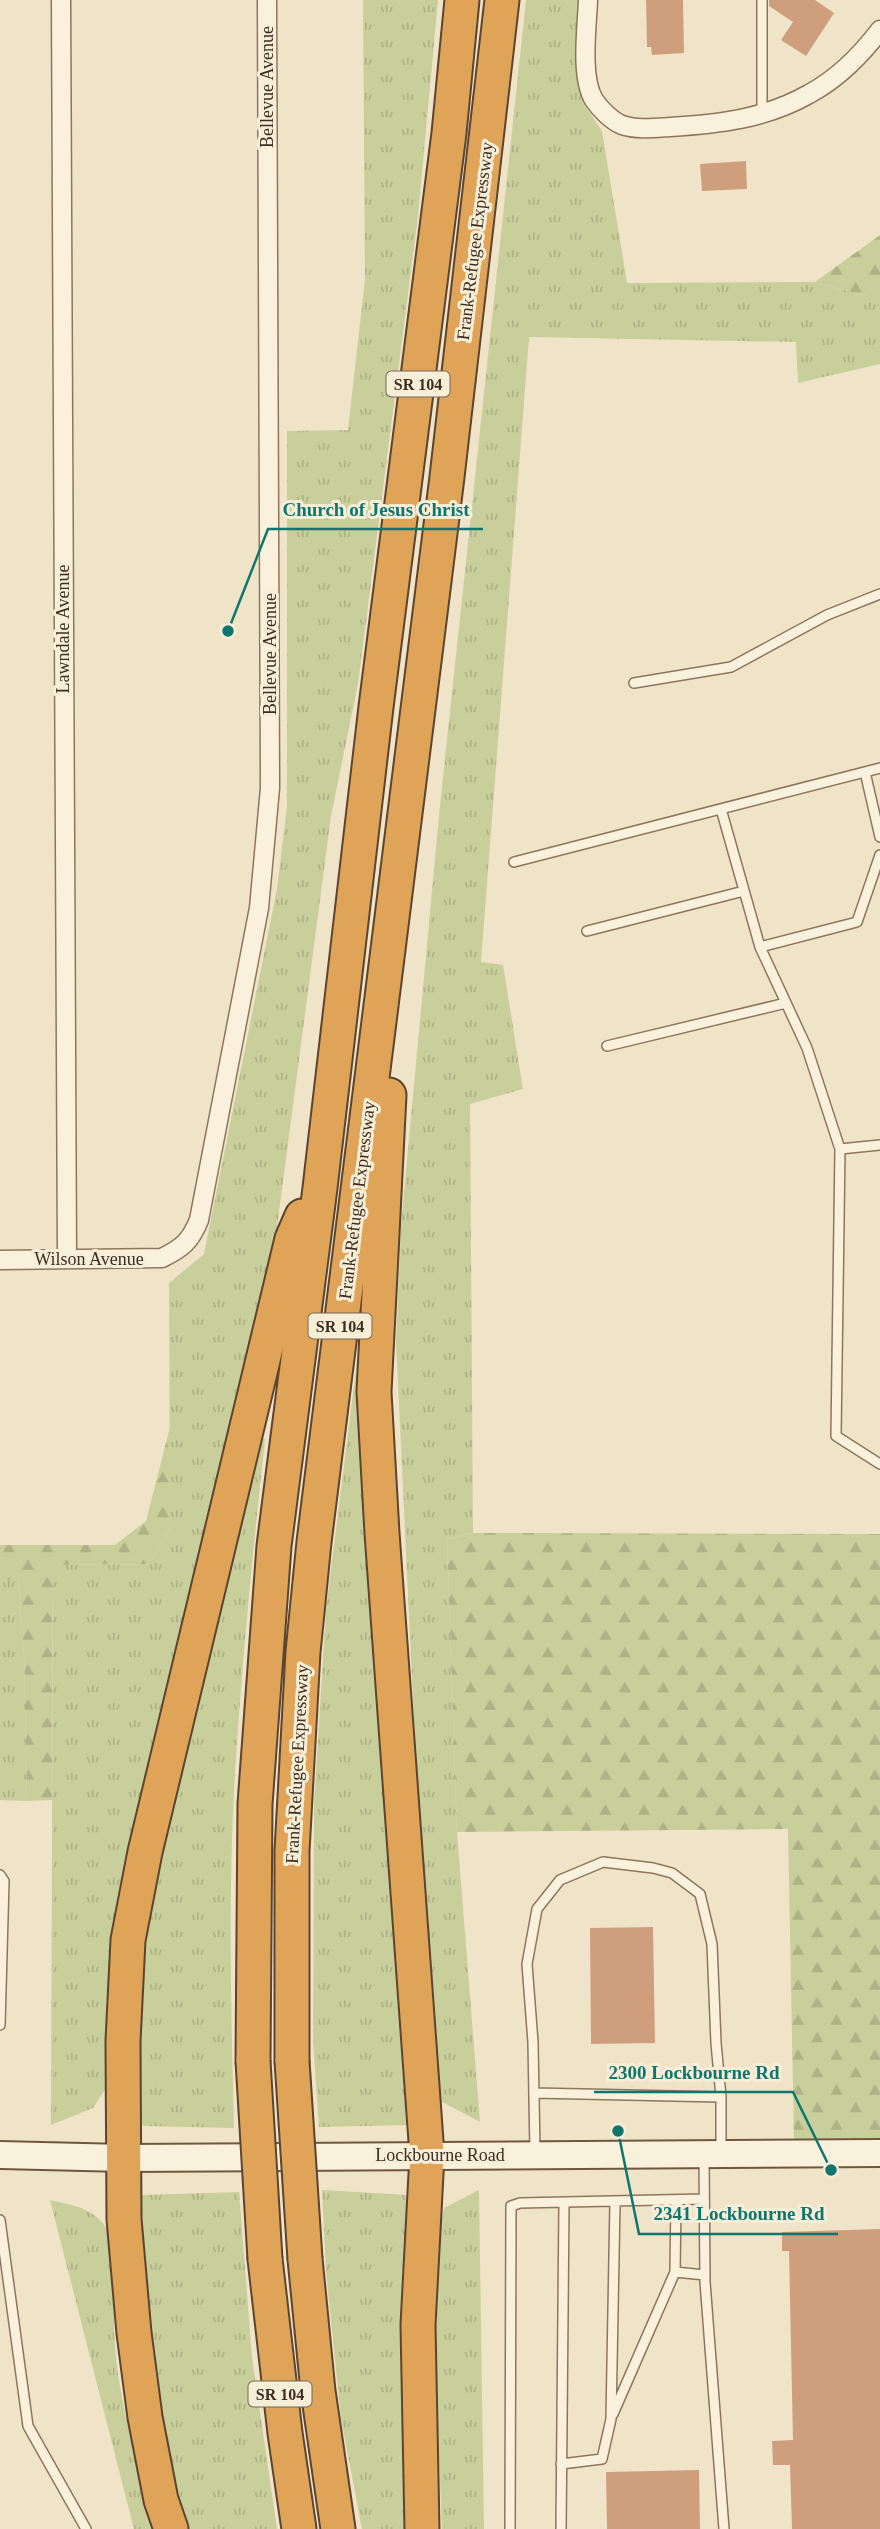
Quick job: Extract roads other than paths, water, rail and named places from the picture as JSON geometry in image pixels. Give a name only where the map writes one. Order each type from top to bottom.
[{"type":"highway","name":"SR 104","points":[[299,2529],[265,2259],[253,2061],[254,1804],[274,1546],[449,133],[462,0]]},
{"type":"highway","name":"Frank-Refugee Expressway","points":[[338,2529],[318,2391],[305,2259],[292,2060],[291,1903],[303,1652],[327,1432],[383,1002],[502,0]]},
{"type":"highway","points":[[383,1002],[390,1082],[374,1392],[427,2155],[418,2325],[422,2529]]},
{"type":"highway","points":[[170,2529],[161,2500],[145,2417],[124,2219],[123,2041],[128,1940],[135,1895],[292,1239],[322,1170]]},
{"type":"main road","name":"Lockbourne Road","points":[[0,2155],[125,2158],[880,2152]]},
{"type":"street","name":"Lawndale Avenue","points":[[61,0],[67,1259]]},
{"type":"street","name":"Bellevue Avenue","points":[[177,1251],[191,1238],[201,1207],[259,908],[270,788],[267,0]]},
{"type":"street","points":[[588,0],[587,81],[594,100],[621,125],[642,128],[722,124],[762,114],[810,94],[841,72],[880,30]]},
{"type":"street","name":"Wilson Avenue","points":[[0,1259],[162,1258],[177,1251]]},
{"type":"lane","points":[[762,0],[762,114]]},
{"type":"lane","points":[[634,683],[731,667],[827,615],[880,594]]},
{"type":"lane","points":[[514,862],[880,768]]},
{"type":"lane","points":[[865,772],[880,837]]},
{"type":"lane","points":[[721,809],[760,947],[807,1048],[840,1149],[836,1436],[880,1464]]},
{"type":"lane","points":[[760,947],[857,922],[880,855]]},
{"type":"lane","points":[[587,931],[744,891]]},
{"type":"lane","points":[[607,1046],[786,1003]]},
{"type":"lane","points":[[840,1149],[880,1145]]},
{"type":"lane","points":[[535,2155],[533,2042],[527,1964],[537,1909],[560,1880],[603,1862],[672,1873],[700,1894],[712,1944],[721,2097],[704,2199],[705,2275],[724,2529]]},
{"type":"lane","points":[[0,1875],[4,1881],[0,2025]]},
{"type":"lane","points":[[534,2093],[721,2097]]},
{"type":"lane","points":[[510,2529],[510,2206],[520,2203],[704,2199]]},
{"type":"lane","points":[[561,2464],[602,2459],[611,2418],[675,2272],[676,2200]]},
{"type":"lane","points":[[611,2418],[615,2202]]},
{"type":"lane","points":[[561,2529],[564,2203]]},
{"type":"lane","points":[[0,2220],[28,2426],[86,2529]]},
{"type":"lane","points":[[675,2272],[705,2275]]},
{"type":"place","name":"Church of Jesus Christ","points":[[228,631]]},
{"type":"place","name":"2341 Lockbourne Rd","points":[[618,2131]]},
{"type":"place","name":"2300 Lockbourne Rd","points":[[831,2170]]}]
